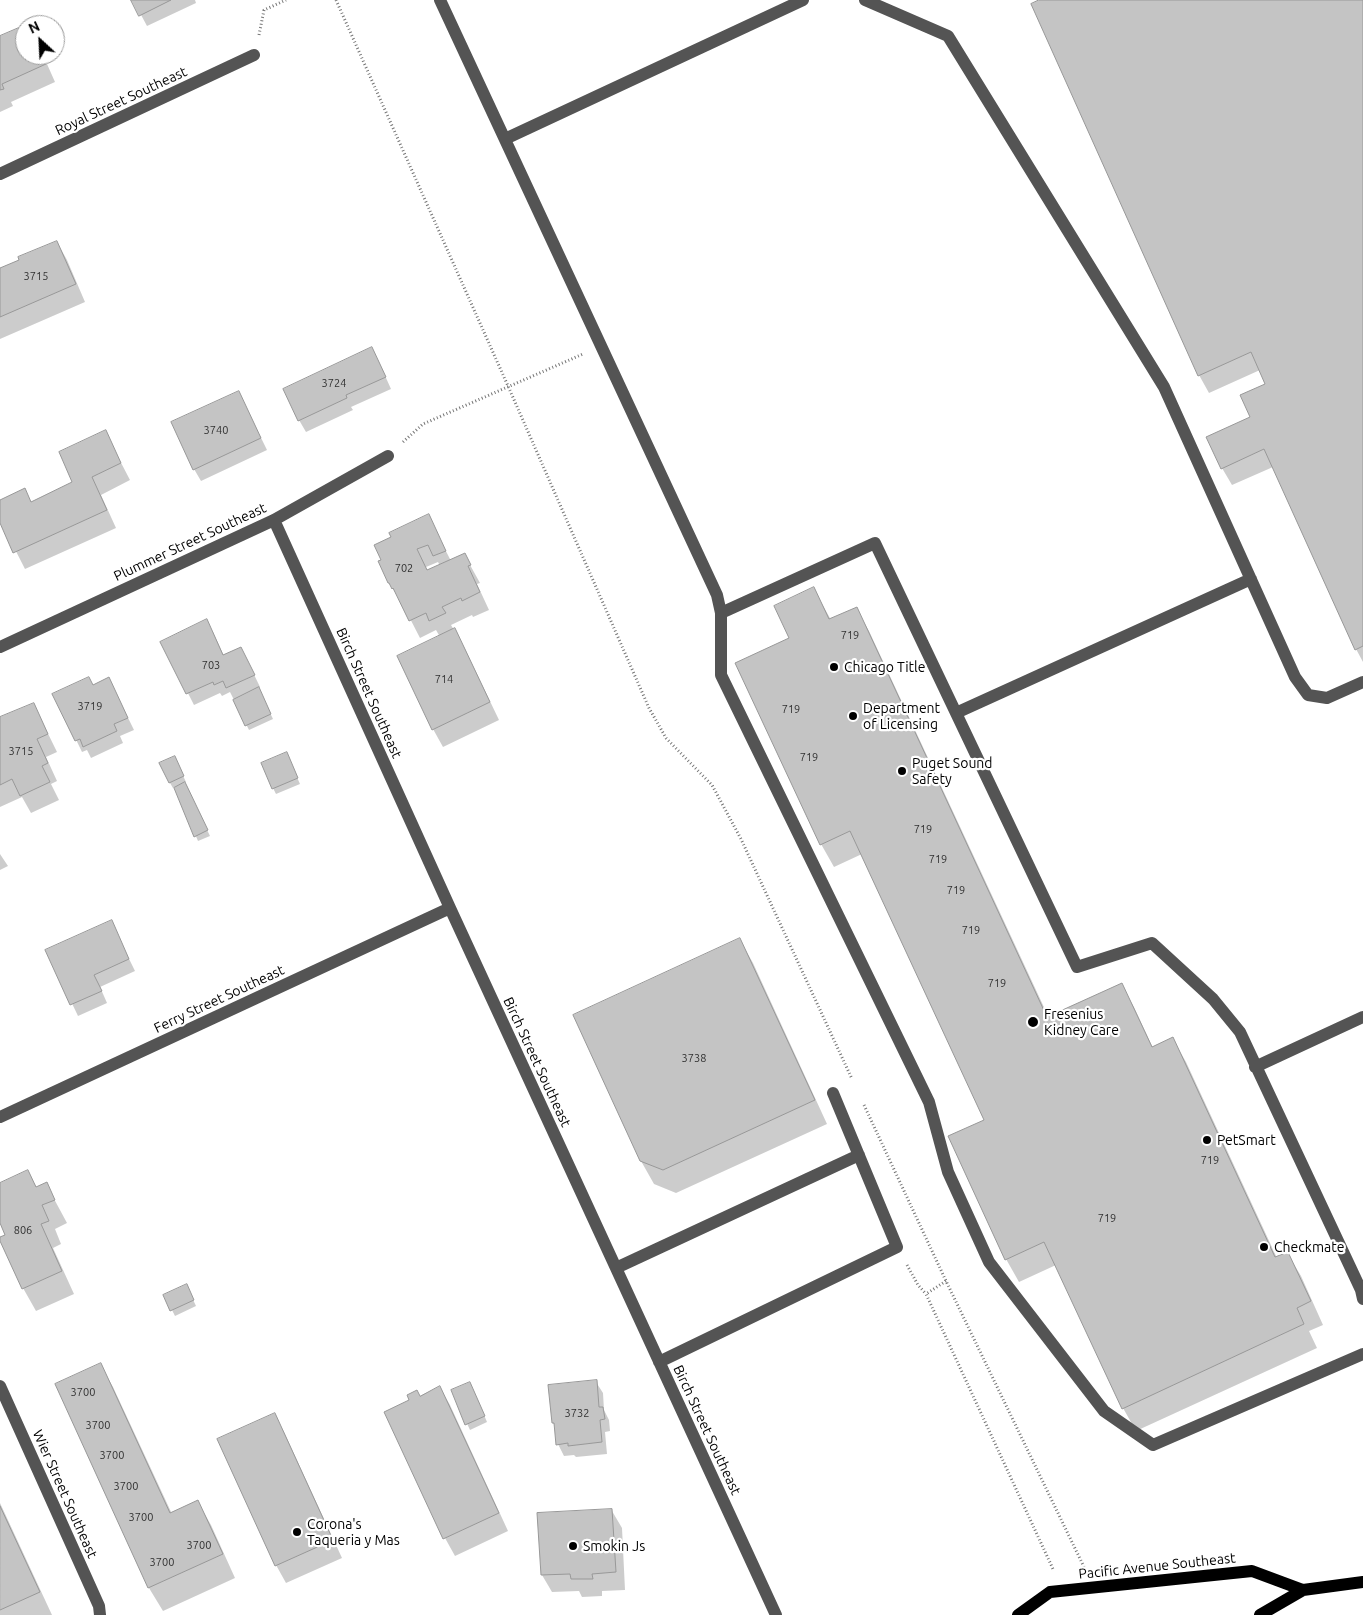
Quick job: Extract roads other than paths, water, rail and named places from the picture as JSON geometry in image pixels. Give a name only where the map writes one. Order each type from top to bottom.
[{"type":"main road","name":"Pacific Avenue Southeast","points":[[1018,1615],[1050,1592],[1252,1571],[1303,1590]]},
{"type":"main road","name":"Pacific Avenue Southeast","points":[[1260,1615],[1303,1590],[1363,1582]]},
{"type":"street","points":[[440,0],[718,594],[721,614],[721,675],[929,1102],[948,1172],[989,1262],[1104,1411],[1152,1446],[1363,1354]]},
{"type":"street","points":[[505,139],[803,0]]},
{"type":"street","points":[[865,0],[948,36],[1164,387],[1295,677],[1308,695],[1327,698],[1363,682]]},
{"type":"street","name":"Royal Street Southeast","points":[[0,174],[254,55]]},
{"type":"street","name":"Plummer Street Southeast","points":[[0,647],[274,520],[388,456]]},
{"type":"street","name":"Birch Street Southeast","points":[[274,520],[450,908],[776,1615]]},
{"type":"street","points":[[721,614],[875,543],[1077,967],[1152,943],[1213,999],[1240,1032],[1363,1299]]},
{"type":"street","points":[[956,713],[1251,579]]},
{"type":"street","name":"Ferry Street Southeast","points":[[0,1117],[450,908]]},
{"type":"street","points":[[1255,1067],[1363,1017]]},
{"type":"street","points":[[659,1362],[897,1246],[833,1093]]},
{"type":"street","points":[[616,1268],[859,1155]]},
{"type":"street","name":"Wier Street Southeast","points":[[0,1386],[99,1606],[100,1615]]},
{"type":"place","name":"Chicago Title","points":[[834,667]]},
{"type":"place","name":"Department of Licensing","points":[[853,716]]},
{"type":"place","name":"Puget Sound Safety","points":[[902,771]]},
{"type":"place","name":"Fresenius Kidney Care","points":[[1033,1022]]},
{"type":"place","name":"PetSmart","points":[[1207,1140]]},
{"type":"place","name":"Checkmate","points":[[1264,1247]]},
{"type":"place","name":"Corona's Taqueria y Mas","points":[[297,1532]]},
{"type":"place","name":"Smokin Js","points":[[573,1546]]}]
